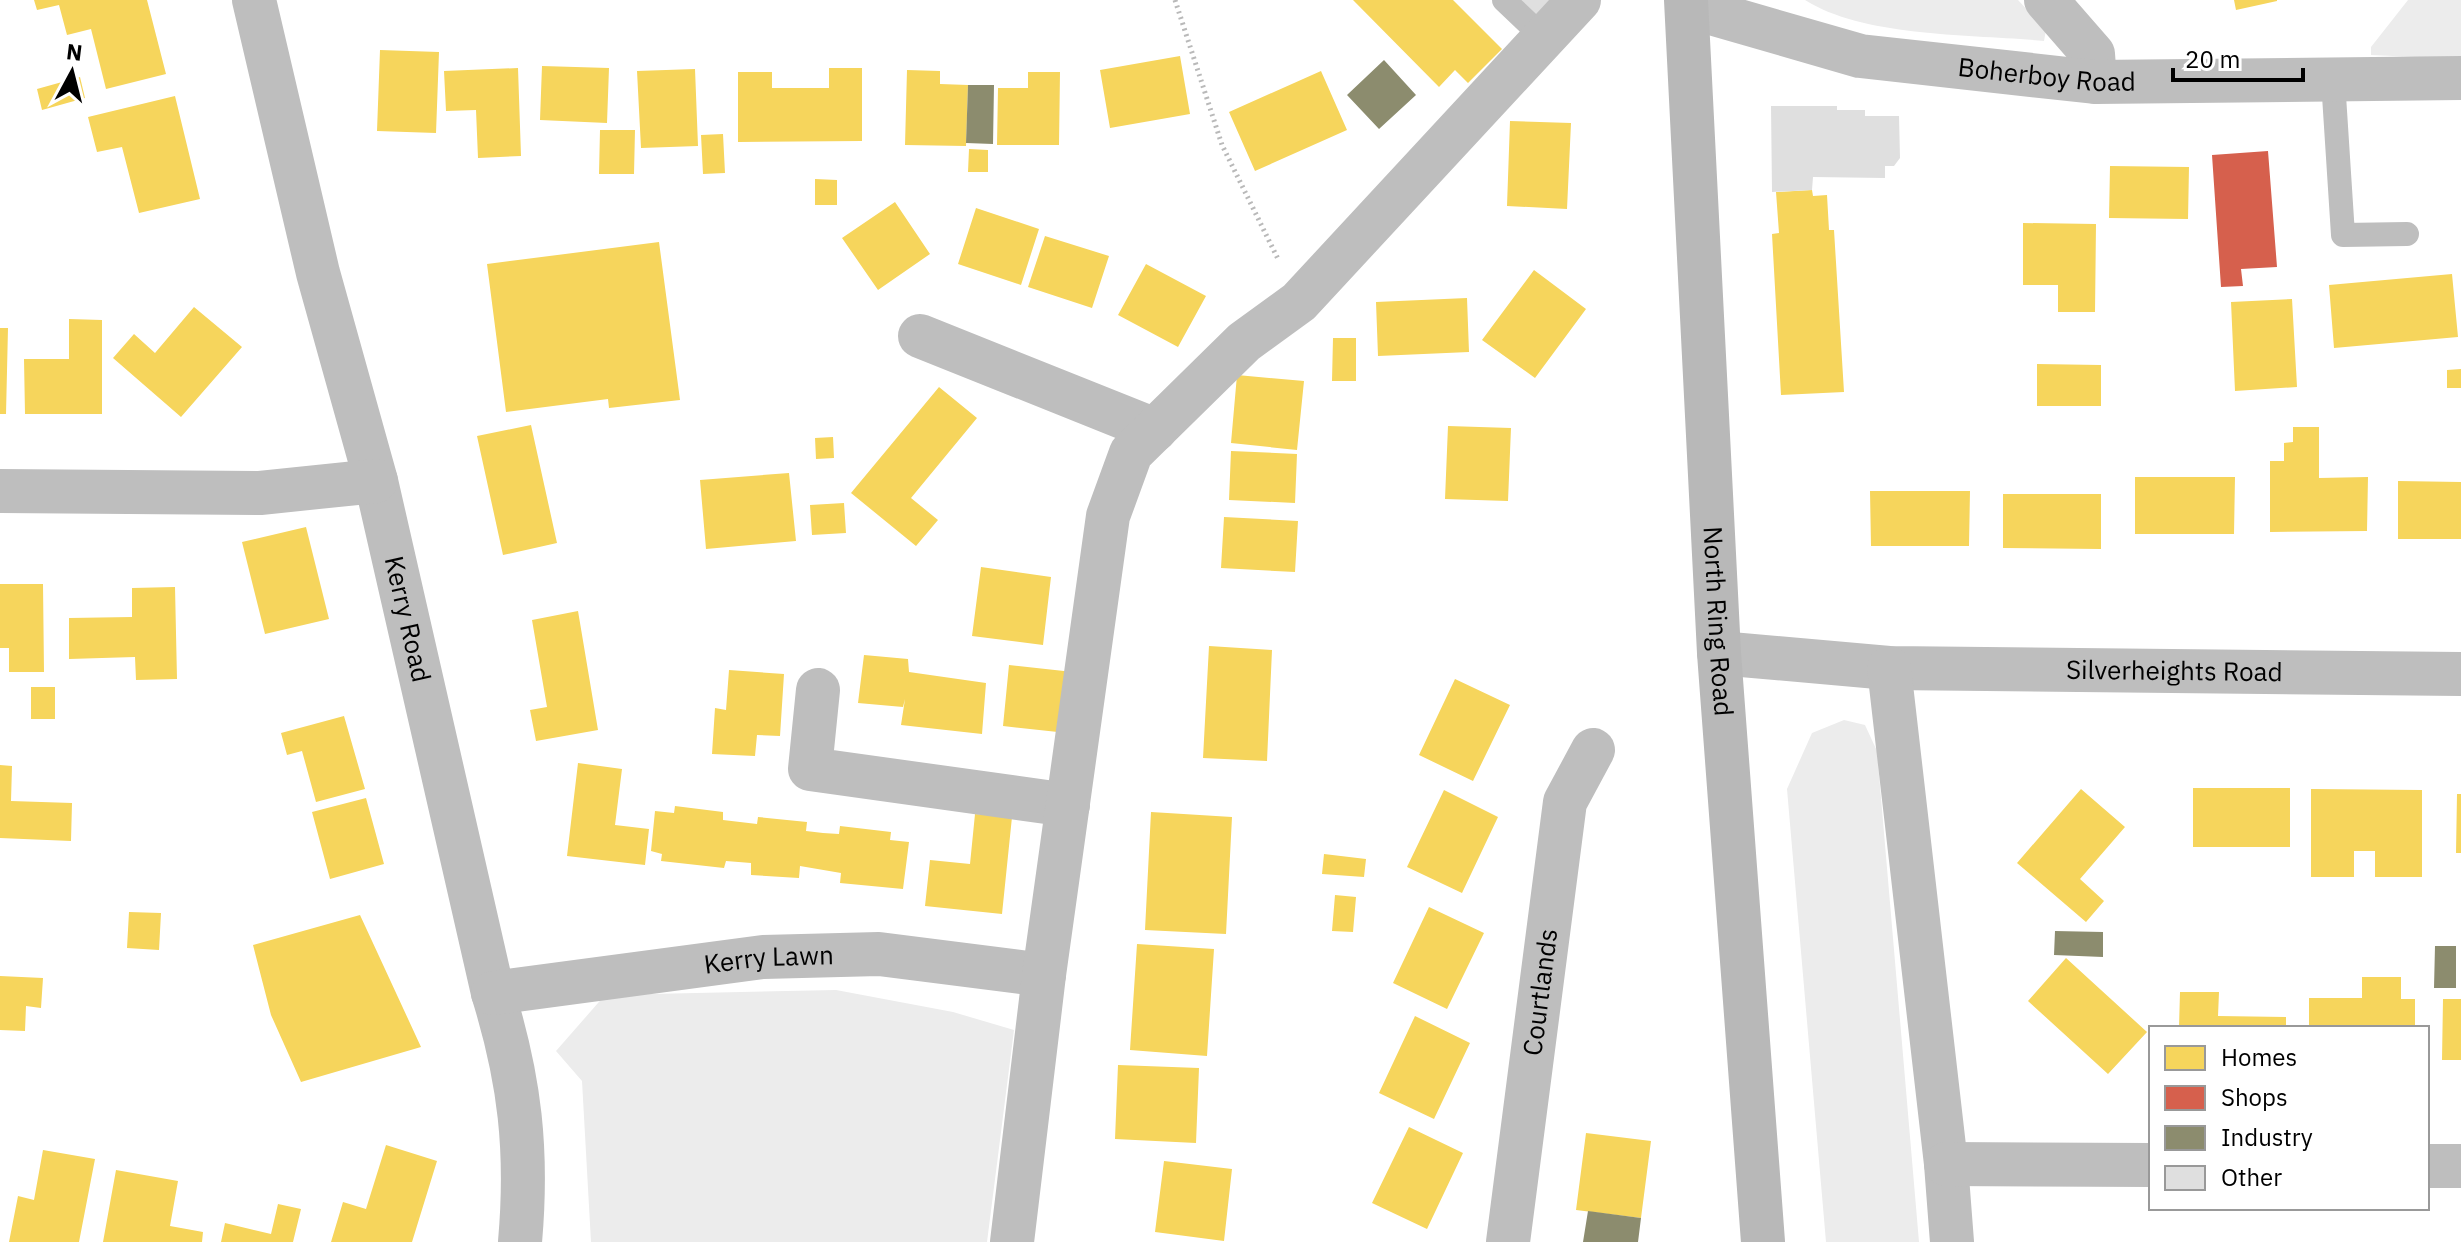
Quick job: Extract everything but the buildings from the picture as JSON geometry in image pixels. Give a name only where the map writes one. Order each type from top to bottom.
[{"type":"main road","name":"North Ring Road","points":[[1686,3],[1719,653],[1763,1242]]},
{"type":"street","name":"Kerry Road","points":[[254,0],[318,273],[376,481],[493,993],[513,1056],[522,1123],[524,1200],[520,1242]]},
{"type":"street","points":[[1012,1242],[1044,975],[1108,516],[1131,453],[1244,342],[1299,302],[1579,0]]},
{"type":"street","points":[[2046,0],[2093,54],[2095,82]]},
{"type":"street","name":"Boherboy Road","points":[[1686,3],[1860,56],[2095,82],[2461,78]]},
{"type":"street","points":[[920,336],[1155,430]]},
{"type":"street","points":[[0,491],[260,493],[376,481]]},
{"type":"street","name":"Silverheights Road","points":[[1719,653],[1889,668],[2461,674]]},
{"type":"street","points":[[1889,668],[1946,1164],[1952,1242]]},
{"type":"street","points":[[818,690],[810,769],[1068,805]]},
{"type":"street","name":"Courtlands","points":[[1508,1242],[1565,802],[1593,750]]},
{"type":"street","name":"Kerry Lawn","points":[[493,993],[763,957],[879,954],[1044,975]]},
{"type":"street","points":[[1946,1164],[2149,1165]]},
{"type":"street","points":[[2429,1166],[2461,1166]]},
{"type":"lane","points":[[1504,0],[1544,38]]},
{"type":"lane","points":[[2333,80],[2343,235],[2407,234]]},
{"type":"path","points":[[1175,0],[1222,145],[1299,302]]},
{"type":"shaded area","points":[[1805,0],[2018,0],[2046,30],[2044,41],[1921,32],[1858,21]]},
{"type":"shaded area","points":[[2408,0],[2461,0],[2461,59],[2371,55],[2371,47]]},
{"type":"shaded area","points":[[1844,720],[1865,725],[1877,751],[1919,1242],[1826,1242],[1787,789],[1812,733]]},
{"type":"shaded area","points":[[836,990],[953,1012],[1014,1030],[987,1242],[591,1242],[582,1081],[556,1051],[605,995]]}]
